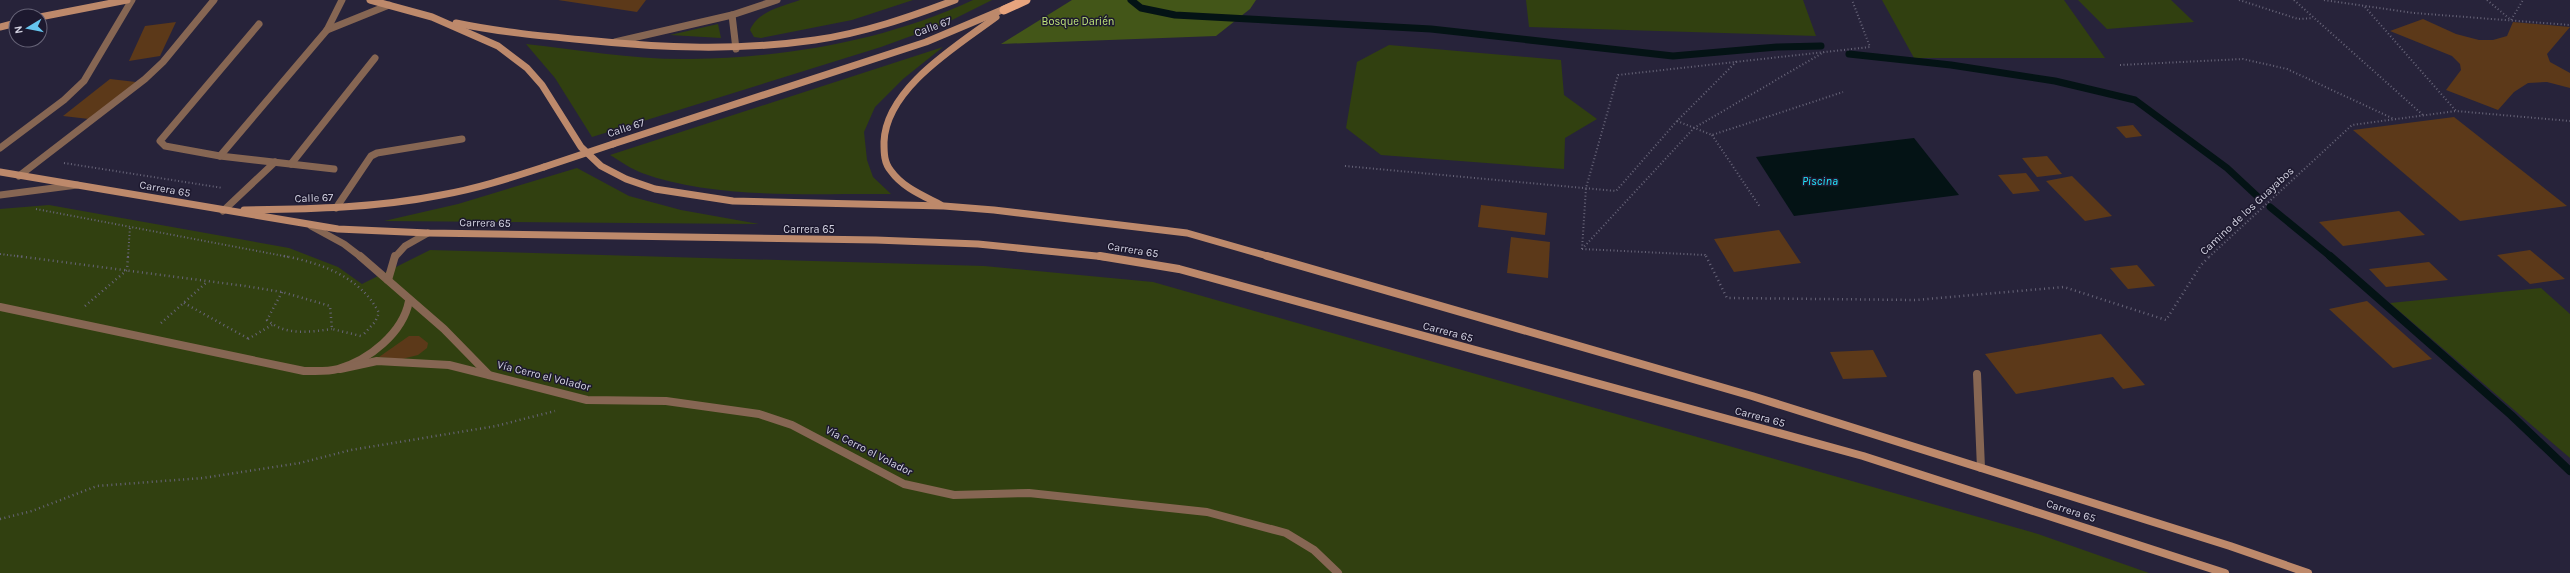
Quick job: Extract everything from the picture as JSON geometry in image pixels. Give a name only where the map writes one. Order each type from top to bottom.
[{"type":"main road","points":[[48,15],[127,0]]},
{"type":"main road","name":"Carrera 65","points":[[370,0],[432,17],[479,36],[514,56],[542,85],[581,147],[601,166],[626,179],[663,190],[733,201],[944,206],[1048,215],[1187,233],[1752,396],[2308,573]]},
{"type":"main road","name":"Calle 67","points":[[432,17],[494,30],[610,44],[667,49],[736,49],[815,40],[850,34],[899,21],[955,0]]},
{"type":"main road","name":"Calle 67","points":[[223,211],[336,208],[427,198],[469,189],[544,167],[919,44],[1004,10],[1020,0]]},
{"type":"main road","points":[[944,206],[911,190],[894,176],[885,162],[883,146],[887,119],[895,103],[910,86],[1004,10],[1026,0]]},
{"type":"main road","name":"Carrera 65","points":[[0,172],[311,226],[428,234],[876,240],[978,244],[1092,255],[1179,269],[1863,456],[2225,573]]},
{"type":"lane","points":[[0,148],[64,100],[84,81],[132,0]]},
{"type":"lane","points":[[19,176],[125,95],[163,62],[214,0]]},
{"type":"lane","points":[[220,156],[327,30],[342,0]]},
{"type":"lane","points":[[610,44],[732,15],[777,0]]},
{"type":"lane","points":[[327,30],[345,21],[389,5]]},
{"type":"lane","points":[[732,15],[736,49]]},
{"type":"lane","points":[[259,24],[160,141],[165,146],[220,156],[334,169]]},
{"type":"lane","points":[[291,164],[375,58]]},
{"type":"lane","points":[[336,208],[371,156],[376,153],[462,139]]},
{"type":"lane","points":[[223,211],[275,162]]},
{"type":"lane","points":[[0,195],[77,186]]},
{"type":"lane","name":"Vía Cerro el Volador","points":[[311,226],[344,244],[388,280],[409,301],[444,329],[489,376],[586,400],[666,401],[759,414],[792,425],[904,484],[926,490],[954,495],[1029,493],[1207,512],[1286,533],[1314,550],[1338,573]]},
{"type":"lane","points":[[388,280],[390,265],[394,256],[401,248],[428,234]]},
{"type":"lane","points":[[340,369],[371,352],[383,342],[397,328],[406,316],[409,301]]},
{"type":"lane","points":[[0,307],[304,371],[323,372],[377,361],[449,365],[489,376]]},
{"type":"lane","points":[[1976,374],[1981,468]]},
{"type":"path","points":[[1582,249],[1586,188],[1618,75],[1826,50],[1870,47],[1852,0]]},
{"type":"path","points":[[2239,0],[2298,19],[2313,18]]},
{"type":"path","points":[[2294,0],[2423,115]]},
{"type":"path","points":[[2324,0],[2414,13],[2570,25]]},
{"type":"path","points":[[2486,0],[2511,20]]},
{"type":"path","points":[[2511,20],[2522,0]]},
{"type":"path","points":[[2365,7],[2456,111]]},
{"type":"path","points":[[1582,249],[1694,128],[1826,50]]},
{"type":"path","points":[[2120,66],[2243,59],[2287,70],[2395,119],[2456,111],[2570,122]]},
{"type":"path","points":[[1345,166],[1616,191],[1677,121],[1738,61]]},
{"type":"path","points":[[1712,135],[1843,92]]},
{"type":"path","name":"Camino de los Guayabos","points":[[1582,249],[1705,255],[1727,298],[1916,300],[2064,287],[2166,320],[2201,265],[2352,125],[2395,119]]},
{"type":"path","points":[[1677,121],[1712,135],[1760,207]]},
{"type":"path","points":[[41,159],[243,191]]},
{"type":"path","points":[[31,208],[309,261],[332,270],[358,288],[376,306],[379,313],[375,322],[361,336]]},
{"type":"path","points":[[69,321],[127,270],[130,227]]},
{"type":"path","points":[[0,254],[282,292],[330,306],[332,329]]},
{"type":"path","points":[[145,337],[208,281]]},
{"type":"path","points":[[282,292],[270,311],[267,320],[272,325],[304,332],[332,329],[383,342]]},
{"type":"path","points":[[184,303],[249,339]]},
{"type":"path","points":[[0,519],[32,511],[97,486],[203,478],[300,463],[351,450],[531,418],[586,400]]},
{"type":"green space","points":[[800,0],[913,0],[852,20],[761,38],[754,37],[750,30],[759,18],[771,10]]},
{"type":"green space","points":[[973,0],[992,0],[944,24],[881,47],[592,137],[555,78],[526,44],[608,54],[670,59],[728,58],[764,55],[835,44],[871,36],[939,14]]},
{"type":"green space","name":"Bosque Darién","points":[[1072,0],[1256,0],[1250,9],[1216,36],[1001,44]]},
{"type":"green space","points":[[1526,0],[1803,0],[1816,36],[1529,27]]},
{"type":"green space","points":[[1882,0],[2064,0],[2105,58],[1914,58]]},
{"type":"green space","points":[[2078,0],[2171,0],[2194,22],[2107,29]]},
{"type":"green space","points":[[718,24],[721,38],[670,35]]},
{"type":"green space","points":[[1389,45],[1561,60],[1564,95],[1597,119],[1565,138],[1564,169],[1381,155],[1346,128],[1357,62]]},
{"type":"green space","points":[[943,47],[903,79],[875,107],[864,132],[867,160],[873,177],[891,194],[765,193],[701,188],[670,182],[642,173],[610,155]]},
{"type":"green space","points":[[577,168],[629,196],[681,210],[759,224],[384,221],[458,204]]},
{"type":"green space","points":[[49,205],[289,248],[338,267],[362,284],[430,250],[984,266],[1153,282],[2038,534],[2149,573],[0,573],[0,209]]},
{"type":"green space","points":[[2541,288],[2570,314],[2570,458],[2390,303]]},
{"type":"water","name":"Piscina","points":[[1914,138],[1959,195],[1794,216],[1756,157]]},
{"type":"building","points":[[558,0],[646,0],[637,12]]},
{"type":"building","points":[[2423,19],[2456,34],[2479,40],[2493,40],[2507,36],[2513,22],[2570,27],[2547,54],[2550,62],[2570,73],[2570,88],[2547,82],[2528,83],[2514,92],[2498,110],[2446,90],[2461,70],[2460,64],[2452,56],[2390,31]]},
{"type":"building","points":[[176,22],[160,56],[129,61],[145,26]]},
{"type":"building","points":[[110,79],[136,82],[89,119],[63,116]]},
{"type":"building","points":[[2454,117],[2567,206],[2460,221],[2353,130]]},
{"type":"building","points":[[2133,125],[2142,136],[2126,138],[2116,127]]},
{"type":"building","points":[[2047,156],[2062,174],[2037,177],[2022,158]]},
{"type":"building","points":[[2026,173],[2040,191],[2013,194],[1998,175]]},
{"type":"building","points":[[2072,176],[2112,216],[2085,221],[2046,181]]},
{"type":"building","points":[[1481,205],[1547,213],[1545,235],[1478,227]]},
{"type":"building","points":[[2399,211],[2425,235],[2343,246],[2319,222]]},
{"type":"building","points":[[1779,230],[1801,263],[1734,272],[1714,239]]},
{"type":"building","points":[[1511,237],[1550,242],[1548,278],[1507,273]]},
{"type":"building","points":[[2530,250],[2565,279],[2530,284],[2497,255]]},
{"type":"building","points":[[2429,262],[2448,280],[2386,287],[2369,269]]},
{"type":"building","points":[[2137,265],[2155,286],[2128,289],[2110,268]]},
{"type":"building","points":[[2367,301],[2432,359],[2393,368],[2329,309]]},
{"type":"building","points":[[2101,334],[2145,385],[2123,389],[2113,377],[2016,394],[1985,354]]},
{"type":"building","points":[[409,336],[419,336],[428,343],[427,348],[418,355],[402,359],[379,357]]},
{"type":"building","points":[[1873,350],[1887,377],[1843,379],[1830,352]]},
{"type":"waterway","points":[[1131,0],[1141,8],[1175,15],[1431,29],[1673,56],[1777,47],[1821,46]]},
{"type":"waterway","points":[[1849,54],[1951,65],[2055,81],[2135,100],[2227,168],[2257,196]]},
{"type":"waterway","points":[[2270,207],[2331,257]]},
{"type":"waterway","points":[[2330,256],[2511,415],[2570,471]]}]
